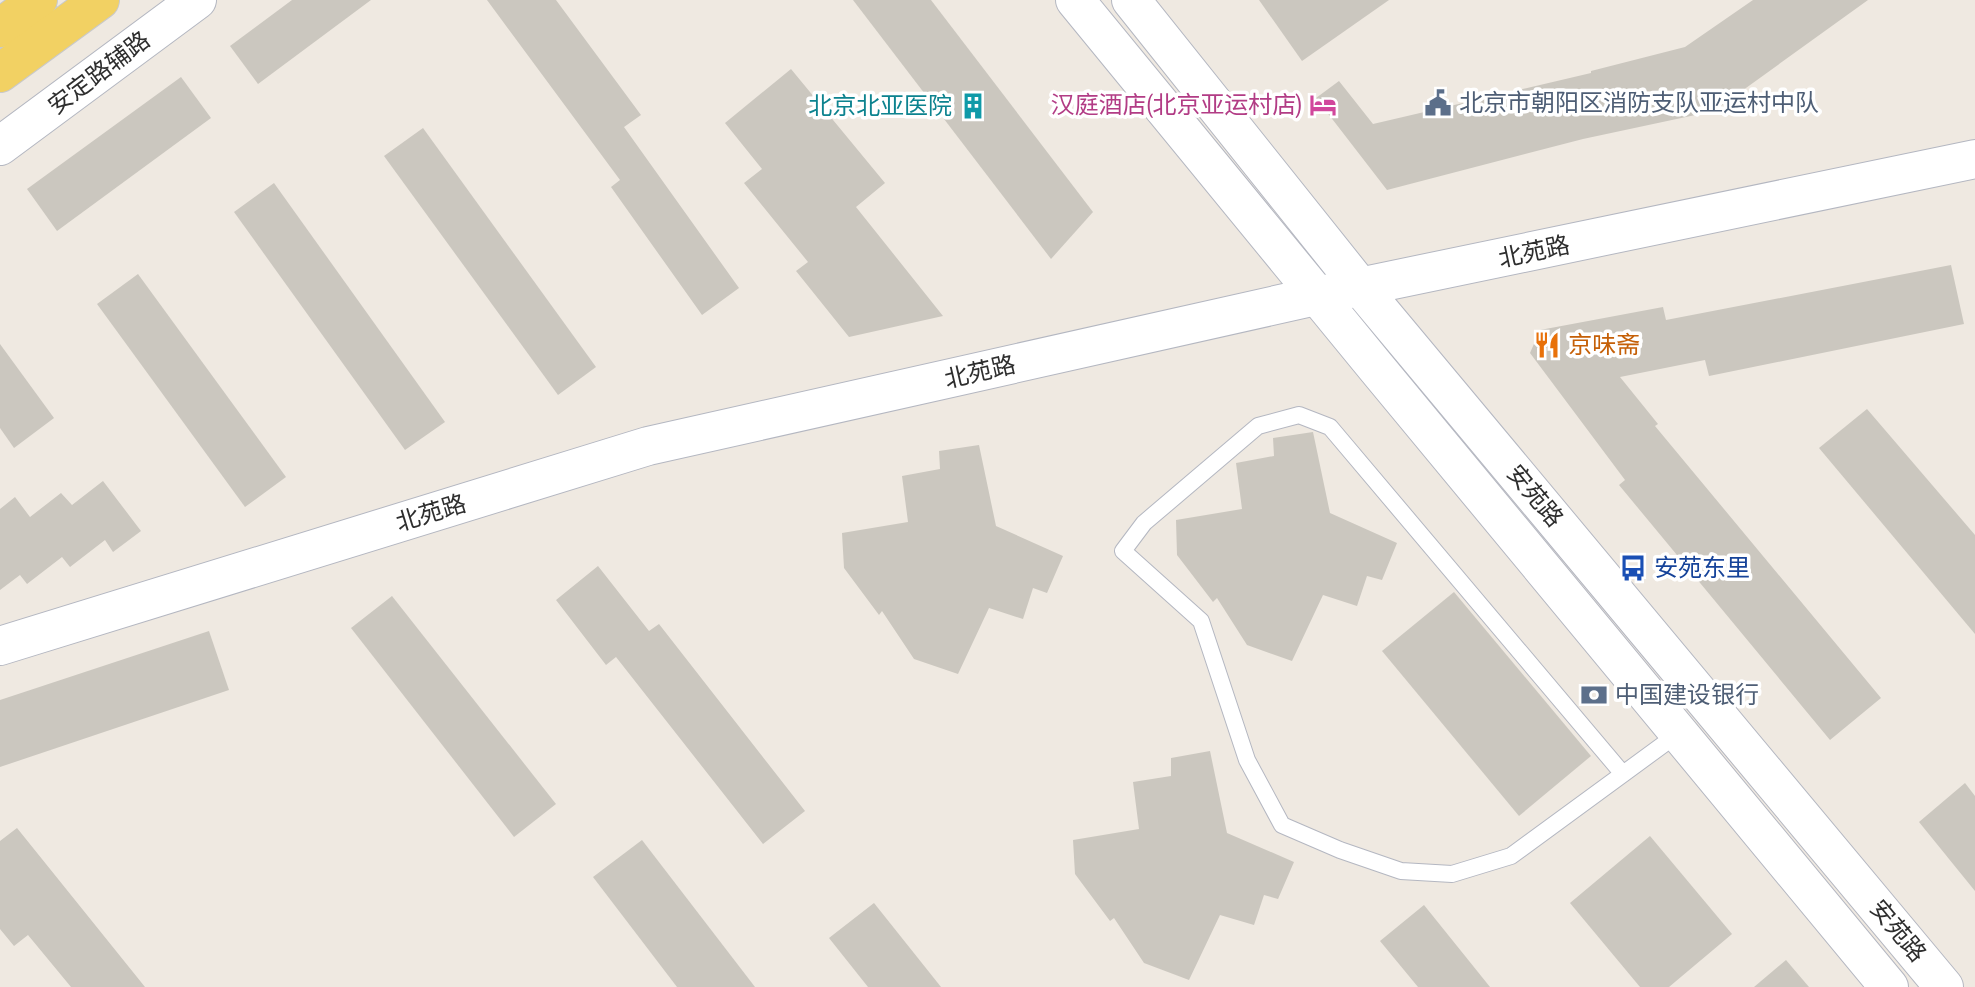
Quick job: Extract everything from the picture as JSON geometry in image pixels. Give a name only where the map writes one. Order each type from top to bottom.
[{"type":"main road","points":[[0,28],[38,0]]},
{"type":"main road","points":[[0,73],[100,0]]},
{"type":"main road","name":"安定路辅路","points":[[0,146],[197,0]]},
{"type":"main road","name":"安苑路","points":[[1075,0],[1316,296],[1889,987]]},
{"type":"main road","name":"安苑路","points":[[1131,0],[1361,288],[1944,987]]},
{"type":"main road","name":"北苑路","points":[[0,646],[648,446],[1316,296],[1975,159]]},
{"type":"lane","points":[[1623,775],[1330,428],[1299,415],[1258,426],[1144,523],[1123,551],[1201,621],[1247,760],[1282,825],[1340,850],[1401,871],[1452,874],[1511,856],[1623,775],[1679,733]]},
{"type":"building","points":[[292,0],[371,0],[258,84],[230,46]]},
{"type":"building","points":[[487,0],[556,0],[641,115],[624,127],[739,288],[702,315],[611,187],[620,180]]},
{"type":"building","name":"北京北亚医院","points":[[853,0],[931,0],[1093,212],[1051,259]]},
{"type":"building","points":[[1259,0],[1389,0],[1302,61]]},
{"type":"building","points":[[1753,0],[1868,0],[1714,111],[1583,139],[1387,190],[1316,98],[1339,81],[1373,124],[1591,73],[1685,47]]},
{"type":"building","points":[[791,69],[885,183],[856,207],[943,316],[849,337],[796,271],[808,262],[744,183],[762,169],[725,123]]},
{"type":"building","points":[[181,77],[211,118],[57,231],[27,189]]},
{"type":"building","points":[[423,128],[596,367],[558,395],[384,156]]},
{"type":"building","points":[[274,183],[445,422],[405,450],[234,212]]},
{"type":"building","points":[[1951,265],[1964,324],[1709,376],[1705,360],[1620,377],[1658,424],[1655,426],[1881,698],[1830,740],[1619,485],[1625,480],[1530,353],[1540,330],[1663,307],[1666,320]]},
{"type":"building","points":[[138,274],[286,477],[245,507],[97,304]]},
{"type":"building","points":[[0,344],[54,418],[14,448],[0,428]]},
{"type":"building","points":[[1867,409],[1975,535],[1975,634],[1819,448]]},
{"type":"building","points":[[1313,432],[1330,513],[1397,543],[1382,580],[1367,576],[1357,606],[1323,595],[1292,661],[1247,645],[1217,598],[1213,602],[1177,555],[1176,520],[1242,509],[1236,463],[1274,456],[1273,438]]},
{"type":"building","points":[[979,445],[996,526],[1063,556],[1047,593],[1033,588],[1023,619],[989,608],[958,674],[914,659],[882,611],[879,615],[844,568],[842,533],[908,522],[902,476],[940,469],[939,451]]},
{"type":"building","points":[[103,481],[141,531],[113,552],[105,540],[70,567],[62,557],[27,584],[20,575],[0,590],[0,509],[15,497],[30,517],[61,493],[72,505]]},
{"type":"building","points":[[598,566],[649,631],[659,624],[805,811],[763,844],[616,657],[606,665],[556,600]]},
{"type":"building","points":[[1454,592],[1591,756],[1519,816],[1382,651]]},
{"type":"building","points":[[392,596],[556,804],[514,837],[351,628]]},
{"type":"building","points":[[209,631],[229,690],[0,767],[0,700]]},
{"type":"building","points":[[1210,751],[1227,833],[1294,862],[1278,899],[1264,895],[1254,925],[1220,915],[1189,980],[1144,963],[1114,918],[1110,921],[1075,874],[1073,840],[1139,829],[1133,782],[1171,776],[1171,758]]},
{"type":"building","points":[[1965,783],[1975,796],[1975,891],[1919,822]]},
{"type":"building","points":[[17,828],[145,987],[71,987],[28,935],[14,946],[0,929],[0,841]]},
{"type":"building","points":[[1650,836],[1732,934],[1669,987],[1640,987],[1570,903]]},
{"type":"building","points":[[642,840],[755,987],[677,987],[593,877]]},
{"type":"building","points":[[874,903],[941,987],[868,987],[829,938]]},
{"type":"building","points":[[1424,905],[1490,987],[1418,987],[1380,941]]},
{"type":"building","points":[[1786,960],[1809,987],[1754,987]]},
{"type":"place","name":"北京市朝阳区消防支队亚运村中队","points":[[1438,103]]},
{"type":"place","name":"汉庭酒店(北京亚运村店)","points":[[1323,105]]},
{"type":"place","name":"北京北亚医院","points":[[973,106]]},
{"type":"place","name":"京味斋","points":[[1547,345]]},
{"type":"place","name":"安苑东里","points":[[1633,568]]},
{"type":"place","name":"中国建设银行","points":[[1594,695]]}]
